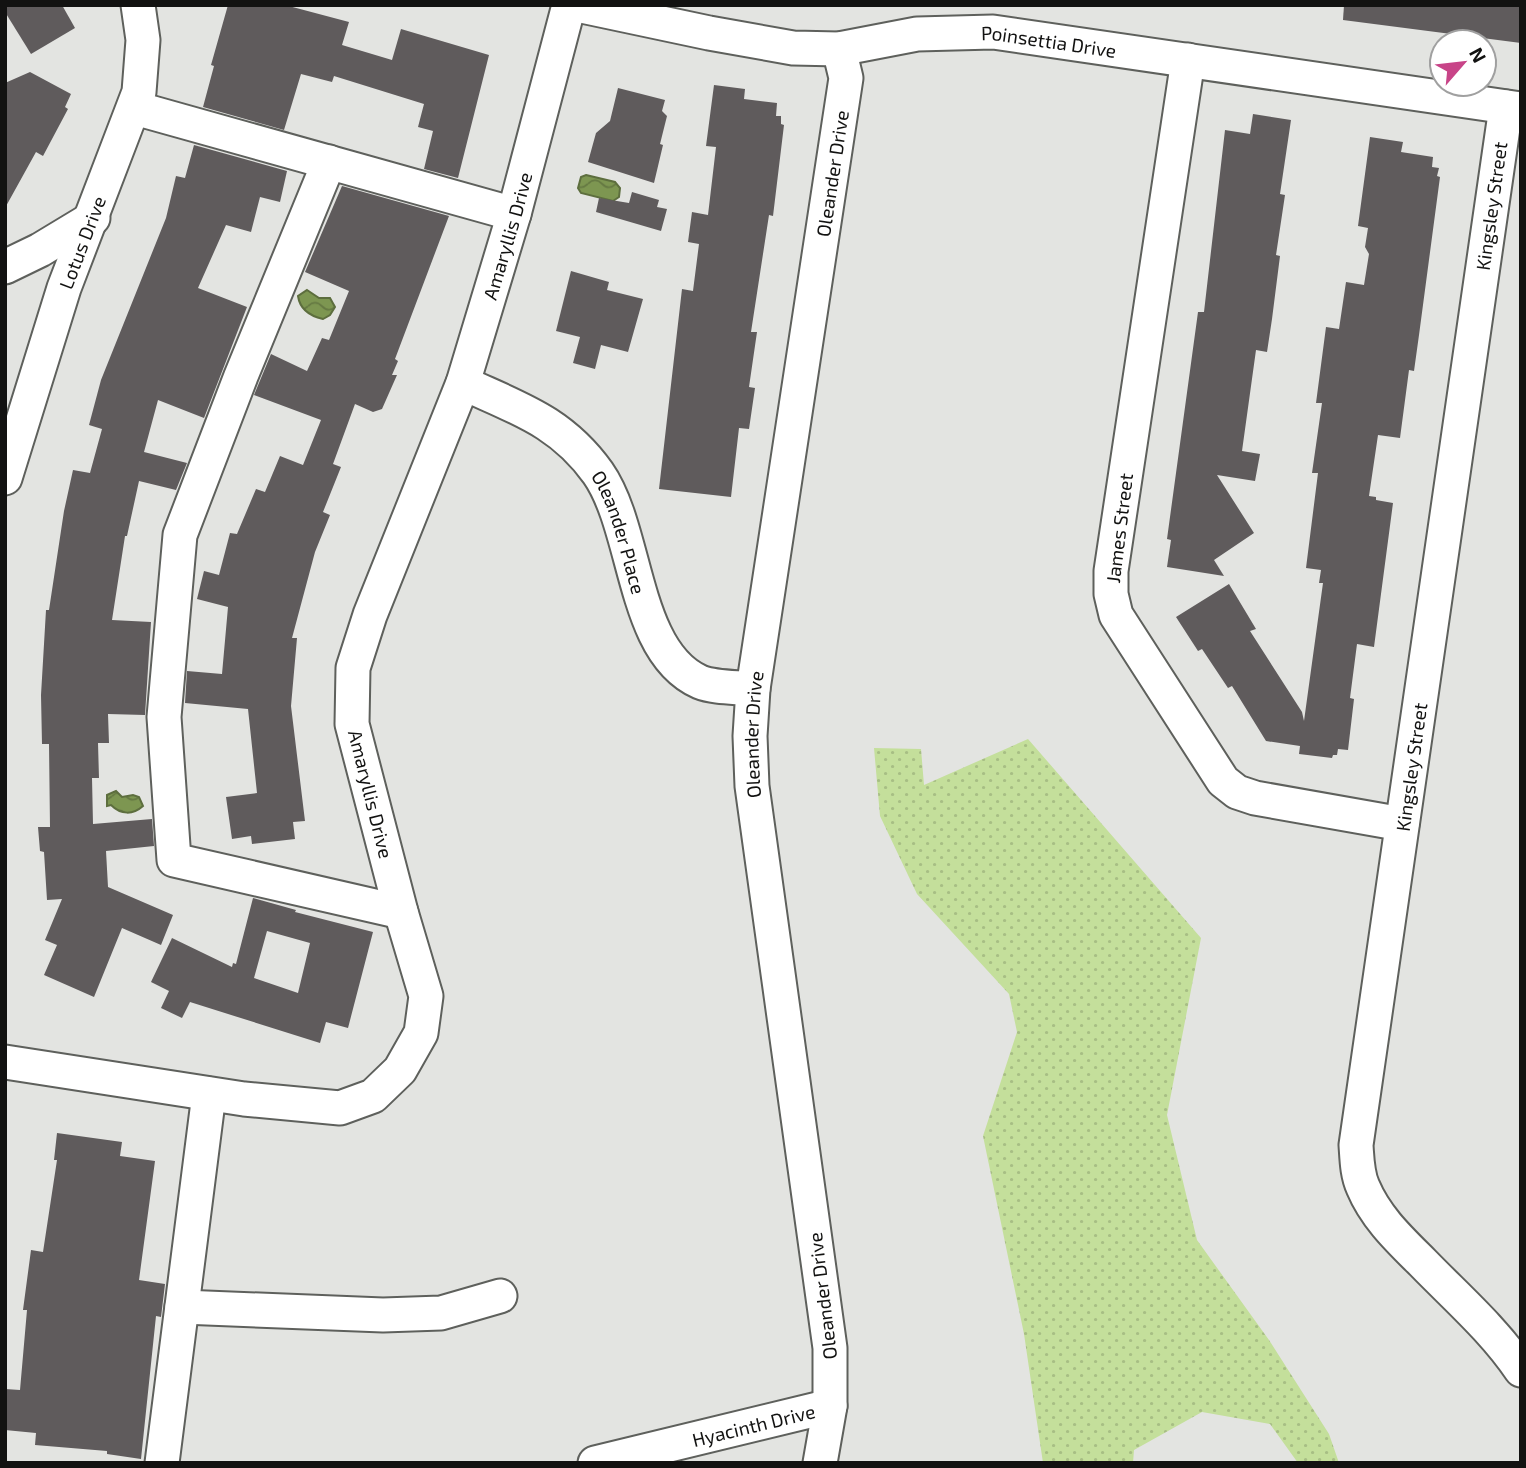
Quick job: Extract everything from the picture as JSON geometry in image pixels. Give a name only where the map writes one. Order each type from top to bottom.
[{"type":"street","name":"Lotus Drive","points":[[5,478],[64,289],[135,108],[141,84],[143,58],[138,5]]},
{"type":"street","name":"Amaryllis Drive","points":[[5,1062],[209,1094],[340,1108],[373,1096],[400,1070],[421,1033],[426,996],[352,724],[353,668],[370,615],[463,383],[514,214],[569,5]]},
{"type":"street","name":"Poinsettia Drive","points":[[577,5],[762,44],[793,48],[839,49],[917,34],[993,33],[1513,108]]},
{"type":"street","name":"Oleander Drive","points":[[820,1463],[830,1406],[830,1348],[752,786],[750,736],[753,689],[846,78],[839,49]]},
{"type":"street","name":"James Street","points":[[1188,60],[1111,571],[1111,594],[1116,615],[1223,781],[1237,792],[1302,807],[1402,824]]},
{"type":"street","points":[[135,108],[514,214]]},
{"type":"street","name":"Kingsley Street","points":[[1513,108],[1402,824],[1356,1143],[1362,1186],[1376,1212],[1395,1235],[1502,1344],[1521,1370]]},
{"type":"street","points":[[329,162],[241,376],[180,535],[164,717],[174,860],[401,912]]},
{"type":"street","points":[[5,267],[40,250],[93,218]]},
{"type":"street","name":"Oleander Place","points":[[463,383],[545,421],[564,435],[598,473],[612,497],[626,533],[633,574],[648,614],[665,651],[681,672],[703,683],[753,689]]},
{"type":"street","points":[[162,1463],[209,1094]]},
{"type":"street","points":[[182,1307],[383,1315],[441,1312],[500,1296]]},
{"type":"street","name":"Hyacinth Drive","points":[[595,1463],[830,1406]]},
{"type":"shaded area","points":[[1028,739],[1201,938],[1167,1115],[1197,1240],[1269,1340],[1329,1434],[1339,1463],[1298,1463],[1270,1424],[1202,1412],[1134,1450],[1133,1463],[1043,1463],[1024,1334],[983,1136],[1017,1032],[1009,994],[917,894],[880,816],[874,748],[921,749],[924,785]]},
{"type":"water","points":[[586,175],[615,182],[620,188],[619,197],[613,201],[581,193],[578,188],[581,177]]},
{"type":"water","points":[[307,290],[319,298],[330,298],[335,307],[330,315],[323,319],[303,309],[298,296]]},
{"type":"water","points":[[116,791],[122,797],[139,797],[143,806],[127,813],[111,805],[107,806],[107,795]]},
{"type":"building","points":[[5,5],[62,5],[75,28],[31,54],[5,12]]},
{"type":"building","points":[[228,5],[285,5],[349,22],[342,45],[392,60],[401,29],[489,55],[458,178],[424,169],[433,131],[418,127],[424,104],[334,76],[332,82],[301,74],[284,130],[203,107],[214,66],[211,65]]},
{"type":"building","points":[[1344,5],[1521,5],[1521,43],[1498,40],[1498,28],[1428,28],[1428,31],[1343,20]]},
{"type":"building","points":[[30,72],[71,94],[65,107],[68,109],[43,156],[36,152],[5,208],[5,83]]},
{"type":"building","points":[[714,85],[745,89],[744,99],[777,103],[776,116],[781,116],[781,124],[784,125],[773,216],[769,215],[751,332],[757,332],[749,387],[755,388],[749,429],[739,428],[731,497],[659,489],[682,289],[693,291],[699,244],[688,242],[692,212],[708,215],[716,147],[706,146]]},
{"type":"building","points":[[618,88],[665,100],[662,111],[667,116],[654,183],[588,162],[596,133],[610,121]]},
{"type":"building","points":[[1253,114],[1291,120],[1280,194],[1285,195],[1276,255],[1280,256],[1272,319],[1267,352],[1256,350],[1242,451],[1260,454],[1255,481],[1217,475],[1254,533],[1214,560],[1224,576],[1167,567],[1171,540],[1167,539],[1198,312],[1204,312],[1225,130],[1250,134]]},
{"type":"building","points":[[1370,137],[1403,142],[1401,152],[1433,157],[1432,167],[1439,168],[1437,176],[1440,177],[1414,371],[1409,370],[1400,438],[1378,435],[1369,496],[1393,503],[1374,647],[1357,644],[1350,698],[1354,699],[1348,750],[1338,749],[1337,755],[1332,758],[1299,754],[1300,746],[1266,741],[1232,686],[1228,688],[1202,649],[1198,651],[1176,617],[1229,584],[1256,629],[1250,631],[1302,712],[1304,721],[1323,583],[1319,583],[1321,570],[1306,568],[1318,473],[1312,473],[1322,403],[1316,403],[1326,327],[1339,329],[1346,282],[1364,285],[1369,254],[1365,247],[1368,228],[1358,226]]},
{"type":"building","points":[[194,145],[287,171],[280,202],[260,197],[251,232],[226,225],[198,288],[247,307],[204,418],[158,400],[144,452],[187,463],[176,490],[139,481],[125,536],[112,620],[151,622],[145,715],[108,714],[109,743],[98,743],[99,778],[92,778],[93,824],[152,819],[154,846],[106,851],[108,887],[173,915],[161,945],[122,928],[94,997],[44,975],[57,945],[45,940],[62,899],[47,900],[44,852],[40,851],[38,827],[50,827],[49,744],[42,744],[41,695],[46,610],[49,610],[73,470],[90,473],[102,429],[89,425],[101,380],[166,218],[176,176],[185,178]]},
{"type":"building","points":[[342,186],[449,216],[395,359],[398,361],[392,375],[397,375],[382,409],[373,412],[355,404],[333,464],[341,467],[323,512],[330,515],[315,552],[292,638],[297,638],[291,706],[305,821],[293,822],[295,839],[252,844],[251,836],[232,839],[226,797],[257,793],[248,709],[185,703],[187,671],[222,674],[228,607],[197,599],[204,571],[219,575],[230,533],[237,534],[256,489],[265,492],[280,456],[303,465],[321,420],[254,395],[271,354],[307,371],[322,338],[329,340],[349,291],[305,272]]},
{"type":"building","points":[[632,192],[659,200],[657,207],[667,209],[661,231],[596,212],[599,198],[629,203]]},
{"type":"building","points":[[571,271],[609,282],[607,290],[643,299],[628,352],[601,345],[595,369],[573,363],[580,337],[556,331]]},
{"type":"building","points":[[253,898],[373,932],[348,1028],[326,1022],[320,1043],[190,1002],[182,1018],[161,1008],[169,991],[151,982],[172,938],[232,967],[233,963],[236,964]],"holes":[[[267,931],[310,943],[298,993],[254,978]]]},
{"type":"building","points":[[57,1133],[122,1142],[120,1156],[155,1161],[139,1280],[165,1284],[161,1317],[156,1316],[141,1459],[107,1454],[107,1451],[35,1445],[36,1433],[5,1430],[5,1389],[20,1390],[27,1310],[23,1310],[31,1250],[43,1252],[57,1160],[54,1160]]}]
